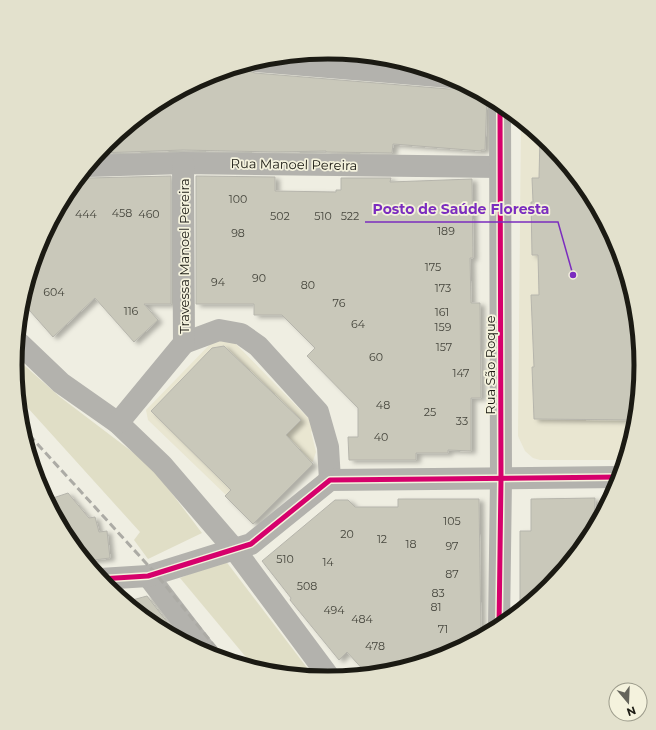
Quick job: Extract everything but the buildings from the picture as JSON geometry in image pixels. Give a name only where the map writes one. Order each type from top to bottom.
[{"type":"street","points":[[281,63],[426,75]]},
{"type":"street","name":"Rua São Roque","points":[[499,618],[502,479],[500,112]]},
{"type":"street","name":"Rua Manoel Pereira","points":[[96,166],[184,163],[500,167]]},
{"type":"street","name":"Travessa Manoel Pereira","points":[[118,423],[184,343],[184,163]]},
{"type":"street","points":[[184,343],[219,330],[241,334],[258,346],[318,412],[328,447],[330,480]]},
{"type":"street","points":[[23,347],[61,383],[118,423],[162,465],[235,550],[325,671]]},
{"type":"street","points":[[109,578],[148,576],[251,544],[330,480],[613,477]]},
{"type":"street","points":[[148,576],[199,642]]},
{"type":"shaded area","points":[[521,128],[558,163],[571,179],[593,212],[611,248],[624,286],[628,305],[634,365],[628,425],[619,460],[540,460],[533,458],[525,451],[518,436]]},
{"type":"shaded area","points":[[217,337],[224,342],[230,338],[316,426],[311,432],[316,452],[313,461],[253,521],[148,420],[146,410]]},
{"type":"shaded area","points":[[22,363],[60,397],[151,466],[202,533],[148,559],[134,540],[140,532],[25,405]]},
{"type":"shaded area","points":[[225,560],[309,670],[249,661],[180,578]]},
{"type":"railway","points":[[30,436],[156,574],[218,651]]},
{"type":"cycle path","points":[[499,618],[501,479],[500,112]]},
{"type":"cycle path","points":[[109,578],[148,576],[251,544],[330,480],[613,477]]},
{"type":"place","name":"Posto de Saúde Floresta","points":[[573,275]]}]
